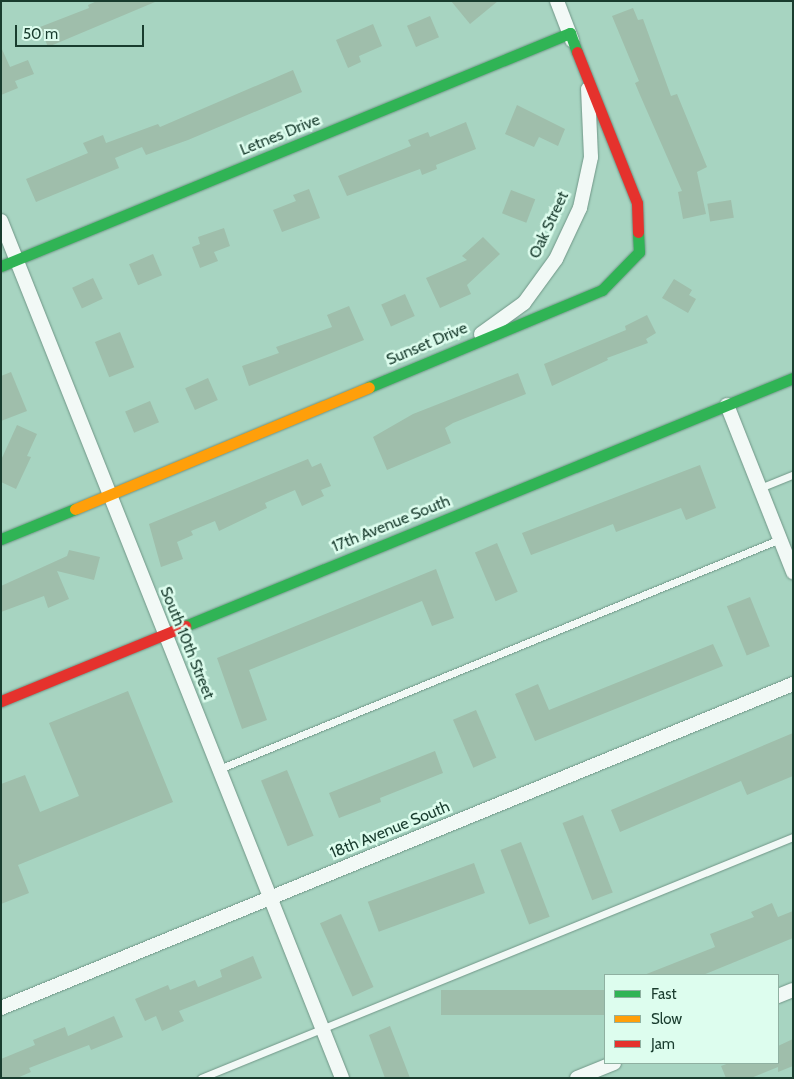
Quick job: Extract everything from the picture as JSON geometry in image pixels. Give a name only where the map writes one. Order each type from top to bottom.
[{"type":"street","name":"Oak Street","points":[[467,344],[524,303],[556,259],[580,208],[591,157],[588,89],[570,33],[557,1]]},
{"type":"street","name":"Letnes Drive","points":[[1,266],[570,33]]},
{"type":"street","name":"Sunset Drive","points":[[1,538],[109,495],[467,344],[602,290],[639,252],[637,203],[570,33]]},
{"type":"street","name":"South 10th Street","points":[[1,221],[342,1078]]},
{"type":"street","name":"17th Avenue South","points":[[1,701],[793,378]]},
{"type":"street","points":[[727,405],[793,572]]},
{"type":"street","name":"18th Avenue South","points":[[1,1008],[793,684]]},
{"type":"street","points":[[779,996],[793,990]]},
{"type":"street","points":[[577,1078],[612,1064]]},
{"type":"lane","points":[[760,488],[792,478]]},
{"type":"lane","points":[[218,769],[780,538]]},
{"type":"lane","points":[[201,1078],[793,837]]},
{"type":"building","points":[[97,1],[155,2],[48,47],[40,27],[89,8],[88,5]]},
{"type":"building","points":[[451,1],[498,1],[470,24]]},
{"type":"building","points":[[633,8],[638,20],[643,19],[671,96],[677,94],[707,167],[697,172],[706,214],[683,219],[678,192],[682,191],[635,83],[639,81],[612,16]]},
{"type":"building","points":[[430,16],[439,37],[416,47],[407,26]]},
{"type":"building","points":[[373,24],[382,46],[359,56],[361,62],[348,68],[336,40]]},
{"type":"building","points":[[1,47],[10,67],[28,60],[34,74],[15,81],[18,88],[1,95]]},
{"type":"building","points":[[293,70],[302,92],[188,140],[146,155],[142,147],[115,158],[119,168],[36,202],[26,179],[88,153],[83,143],[103,135],[106,143],[158,124],[160,127]]},
{"type":"building","points":[[517,105],[565,129],[558,146],[539,137],[534,147],[505,134]]},
{"type":"building","points":[[466,122],[476,149],[436,165],[437,169],[422,175],[420,169],[347,196],[338,176],[411,146],[408,140],[428,132],[430,137]]},
{"type":"building","points":[[309,189],[320,218],[282,232],[273,210],[296,201],[293,195]]},
{"type":"building","points":[[511,190],[535,199],[526,223],[502,213]]},
{"type":"building","points":[[731,200],[734,218],[710,222],[707,204]]},
{"type":"building","points":[[224,228],[230,246],[214,252],[218,261],[200,268],[192,247],[200,244],[198,237]]},
{"type":"building","points":[[483,237],[500,254],[467,285],[471,294],[440,308],[426,278],[467,260],[462,256]]},
{"type":"building","points":[[153,254],[162,275],[138,285],[129,264]]},
{"type":"building","points":[[93,278],[103,299],[82,309],[72,288]]},
{"type":"building","points":[[674,279],[692,290],[689,295],[696,299],[688,313],[662,298]]},
{"type":"building","points":[[405,294],[415,316],[391,327],[381,305]]},
{"type":"building","points":[[349,306],[364,340],[249,386],[242,366],[279,353],[276,347],[332,327],[327,315]]},
{"type":"building","points":[[647,315],[656,333],[646,339],[648,343],[607,358],[608,360],[552,386],[544,364],[626,330],[625,326]]},
{"type":"building","points":[[120,332],[134,367],[109,377],[95,342]]},
{"type":"building","points":[[11,372],[27,411],[1,421],[1,376]]},
{"type":"building","points":[[518,373],[526,394],[453,423],[445,428],[451,443],[387,470],[373,437],[413,414]]},
{"type":"building","points":[[208,378],[218,400],[195,410],[185,388]]},
{"type":"building","points":[[150,401],[159,422],[134,433],[125,412]]},
{"type":"building","points":[[17,425],[37,434],[27,456],[31,457],[16,489],[1,482],[1,460]]},
{"type":"building","points":[[308,459],[312,467],[321,463],[331,486],[321,490],[324,496],[302,506],[295,490],[265,503],[267,508],[219,531],[215,521],[191,531],[193,535],[177,542],[183,559],[161,567],[149,524]]},
{"type":"building","points":[[700,465],[716,508],[686,520],[681,508],[616,532],[613,524],[531,555],[522,533]]},
{"type":"building","points":[[497,543],[518,592],[496,601],[475,552]]},
{"type":"building","points":[[69,550],[100,557],[94,580],[57,571],[69,599],[48,608],[44,596],[1,612],[1,586],[67,556]]},
{"type":"building","points":[[436,569],[454,618],[432,626],[422,601],[249,670],[267,720],[242,729],[217,658]]},
{"type":"building","points":[[750,597],[770,646],[747,656],[727,606]]},
{"type":"building","points":[[713,644],[723,666],[535,741],[515,694],[538,684],[549,710]]},
{"type":"building","points":[[128,691],[173,802],[18,865],[29,893],[1,904],[1,784],[25,775],[40,812],[79,796],[49,723]]},
{"type":"building","points":[[476,710],[496,758],[473,768],[453,720]]},
{"type":"building","points":[[793,733],[793,776],[747,795],[741,781],[620,832],[611,810]]},
{"type":"building","points":[[435,751],[443,773],[380,798],[381,802],[339,818],[329,793]]},
{"type":"building","points":[[287,770],[314,836],[288,846],[261,780]]},
{"type":"building","points":[[583,815],[613,892],[592,900],[562,823]]},
{"type":"building","points":[[521,842],[550,917],[529,925],[500,850]]},
{"type":"building","points":[[474,863],[485,893],[379,932],[368,902]]},
{"type":"building","points":[[772,903],[778,917],[793,911],[793,938],[705,974],[647,974],[715,947],[710,934],[754,917],[751,912]]},
{"type":"building","points":[[341,914],[374,987],[353,996],[320,923]]},
{"type":"building","points":[[253,956],[262,978],[179,1011],[184,1021],[162,1031],[156,1016],[145,1021],[135,999],[168,985],[170,990],[195,980],[198,987],[222,977],[220,970]]},
{"type":"building","points":[[441,990],[604,990],[604,1015],[441,1015]]},
{"type":"building","points":[[114,1016],[123,1037],[91,1050],[89,1045],[29,1068],[31,1072],[17,1078],[1,1078],[1,1059],[35,1045],[33,1040],[65,1027],[68,1036]]},
{"type":"building","points":[[390,1026],[410,1078],[385,1078],[369,1035]]},
{"type":"building","points":[[793,1039],[793,1066],[778,1072],[778,1067],[751,1078],[726,1078],[721,1066],[726,1064],[779,1064],[779,1046]]},
{"type":"traffic: fast","points":[[1,266],[570,33],[577,52]]},
{"type":"traffic: fast","points":[[369,387],[602,290],[639,252],[638,232]]},
{"type":"traffic: fast","points":[[185,626],[793,378]]},
{"type":"traffic: fast","points":[[1,539],[75,509]]},
{"type":"traffic: slow","points":[[75,509],[369,387]]},
{"type":"traffic: jam","points":[[577,52],[637,203],[638,232]]},
{"type":"traffic: jam","points":[[1,701],[185,626]]}]
